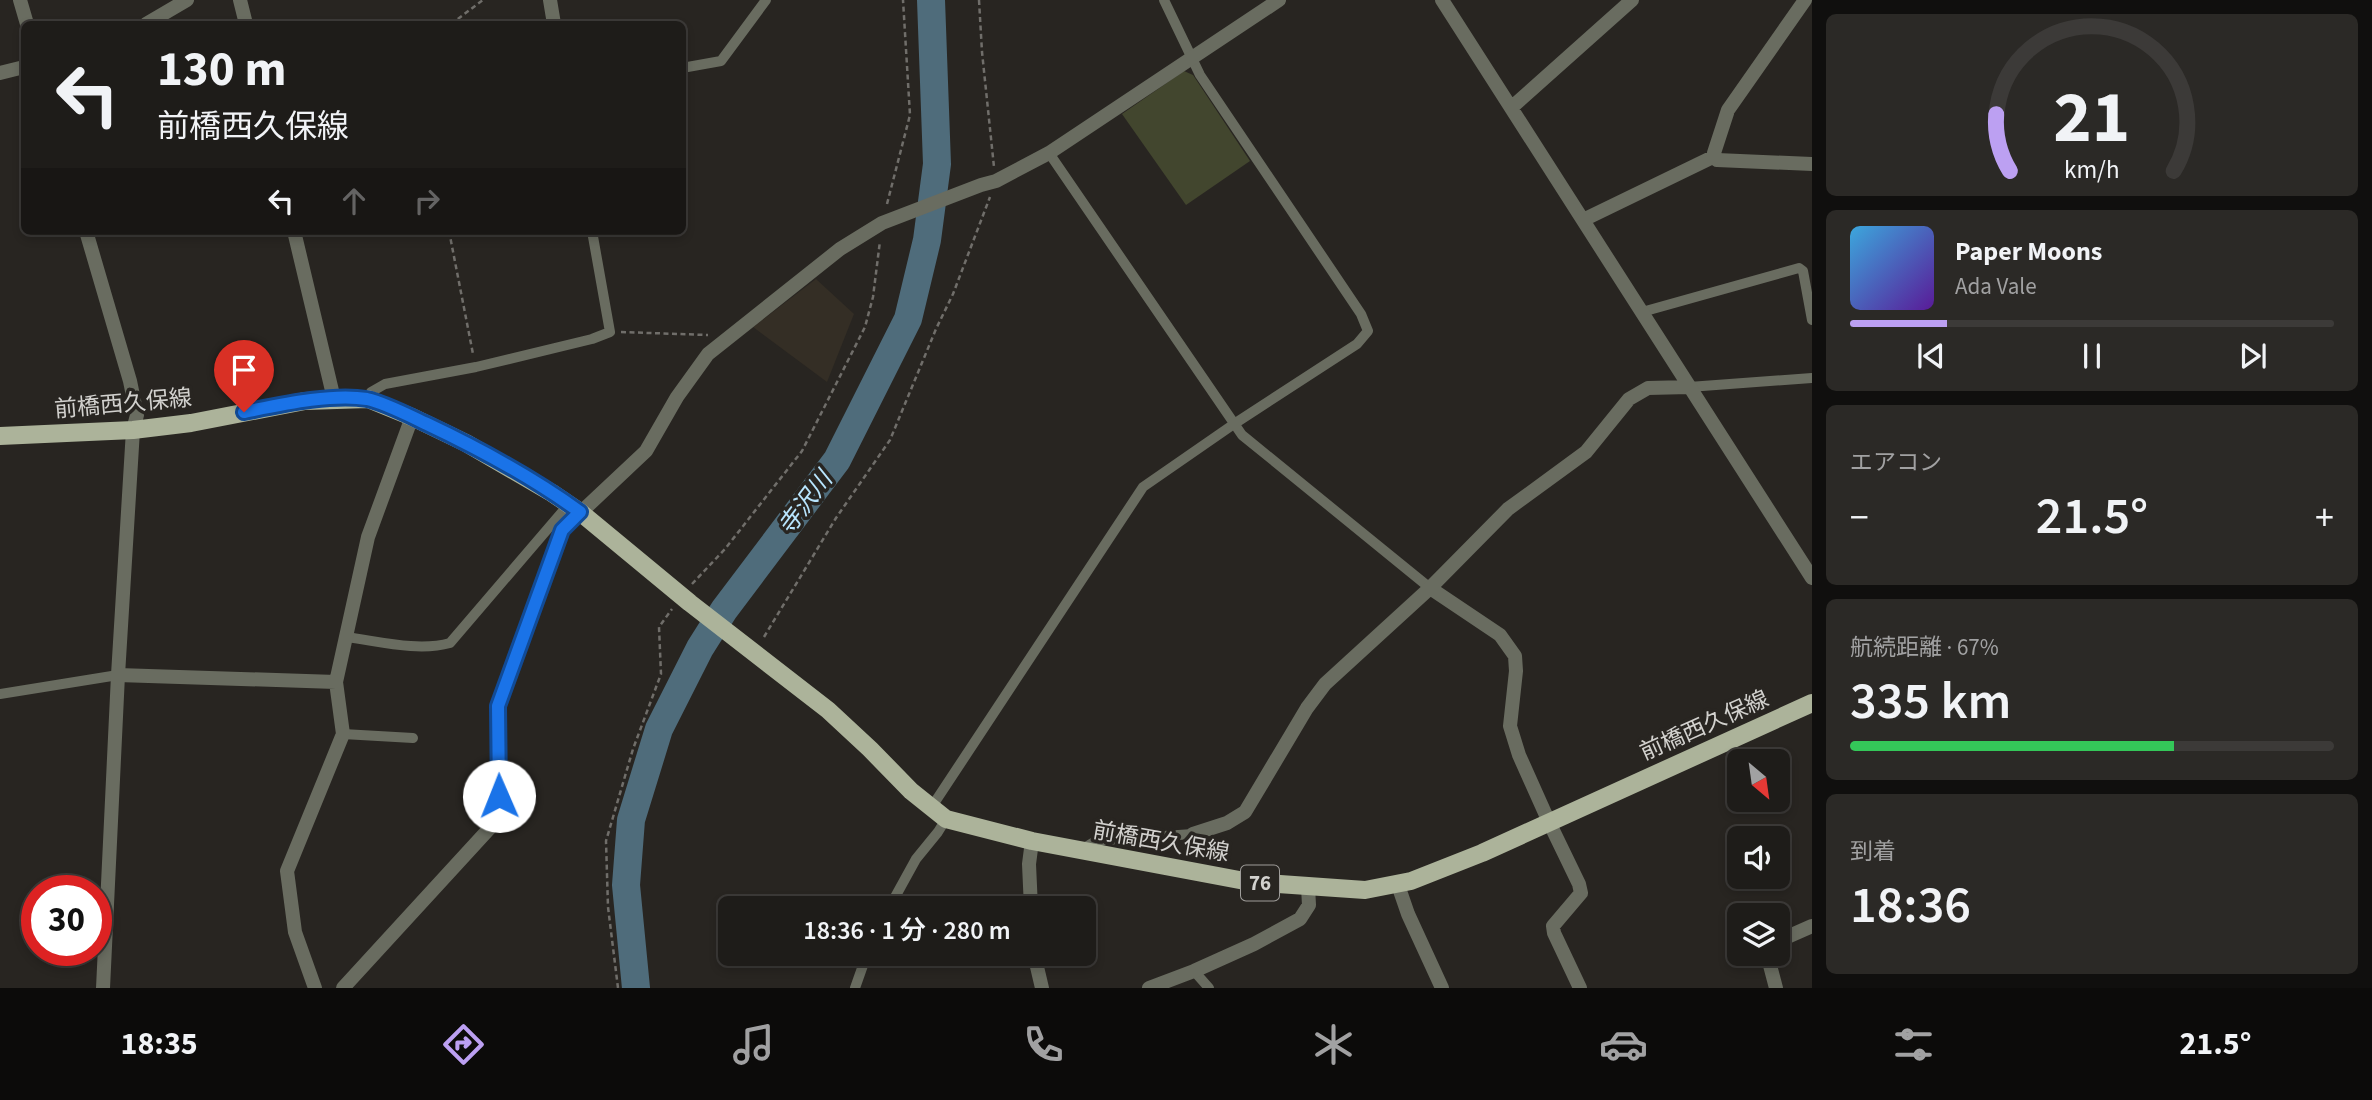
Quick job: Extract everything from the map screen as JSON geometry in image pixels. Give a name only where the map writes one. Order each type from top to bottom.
[{"type":"main road","name":"前橋西久保線","points":[[0,436],[133,430],[191,423],[293,403],[368,399],[466,443],[575,508],[686,600]]},
{"type":"main road","name":"76","points":[[686,600],[748,648]]},
{"type":"main road","name":"前橋西久保線","points":[[748,648],[828,710],[938,813],[1032,841],[1250,882],[1365,890],[1398,885],[1441,871],[1812,703]]},
{"type":"street","points":[[20,0],[26,21]]},
{"type":"street","points":[[151,21],[187,0]]},
{"type":"street","points":[[240,0],[245,21]]},
{"type":"street","points":[[550,0],[554,21]]},
{"type":"street","points":[[342,988],[499,818],[498,706],[562,530],[575,508],[646,451],[688,379],[708,354],[840,249],[882,223],[996,181],[1049,153],[1279,0]]},
{"type":"street","points":[[1442,0],[1812,578]]},
{"type":"street","points":[[1511,108],[1632,0]]},
{"type":"street","points":[[1805,0],[1728,110],[1714,153],[1717,160],[1812,164]]},
{"type":"street","points":[[0,73],[21,68]]},
{"type":"street","points":[[1583,220],[1716,156]]},
{"type":"street","points":[[87,235],[130,381],[137,415],[133,430],[118,676],[103,988]]},
{"type":"street","points":[[295,235],[334,399]]},
{"type":"street","points":[[1193,834],[1227,822],[1245,812],[1307,708],[1325,684],[1430,587],[1508,509],[1586,452],[1629,399],[1648,388],[1689,387]]},
{"type":"street","points":[[315,988],[295,932],[287,872],[343,734],[336,682],[368,537],[412,417]]},
{"type":"street","points":[[1430,587],[1500,635],[1515,656],[1510,726],[1519,755],[1581,893],[1553,926],[1580,988]]},
{"type":"street","points":[[118,676],[336,682]]},
{"type":"street","points":[[1030,896],[1029,863],[1032,841]]},
{"type":"street","points":[[1398,885],[1408,914],[1442,988]]},
{"type":"street","points":[[1149,988],[1254,944],[1300,919],[1309,905],[1308,887]]},
{"type":"street","points":[[1790,936],[1812,926]]},
{"type":"street","points":[[1037,966],[1042,988]]},
{"type":"street","points":[[1770,966],[1776,988]]},
{"type":"lane","points":[[686,67],[721,61],[766,0]]},
{"type":"lane","points":[[896,896],[916,859],[938,832],[938,813],[1143,487],[1357,344],[1368,331],[1368,326],[1200,75],[1164,0]]},
{"type":"lane","points":[[1049,153],[1242,435],[1430,587]]},
{"type":"lane","points":[[368,399],[371,392],[385,384],[476,367],[592,339],[610,332],[593,235]]},
{"type":"lane","points":[[1642,312],[1799,268],[1802,271],[1812,320]]},
{"type":"lane","points":[[1689,387],[1812,379]]},
{"type":"lane","points":[[346,637],[415,645],[439,646],[450,643],[575,508]]},
{"type":"lane","points":[[0,694],[118,676]]},
{"type":"lane","points":[[343,734],[413,738]]},
{"type":"lane","points":[[1081,851],[1094,842],[1105,840],[1193,834]]},
{"type":"lane","points":[[855,988],[863,966]]},
{"type":"lane","points":[[1194,971],[1209,988]]},
{"type":"path","points":[[455,21],[483,0]]},
{"type":"path","points":[[618,988],[608,907],[606,841],[633,749],[661,674],[659,627],[686,600],[802,451],[865,327],[873,297],[882,223],[910,115],[902,0]]},
{"type":"path","points":[[748,648],[890,440],[953,294],[996,181],[979,0]]},
{"type":"path","points":[[450,235],[476,367]]},
{"type":"path","points":[[610,332],[705,334],[723,341]]},
{"type":"shaded area","points":[[816,279],[854,314],[827,382],[753,327]]},
{"type":"green space","points":[[1184,71],[1193,75],[1250,161],[1186,205],[1122,114]]},
{"type":"waterway","name":"寺沢川","points":[[636,988],[626,885],[631,820],[659,729],[700,648],[724,610],[837,460],[908,319],[927,240],[937,164],[931,0]]},
{"type":"route","points":[[244,412],[305,401],[368,399],[466,443],[552,492],[580,512],[562,530],[498,706],[499,796]]}]
